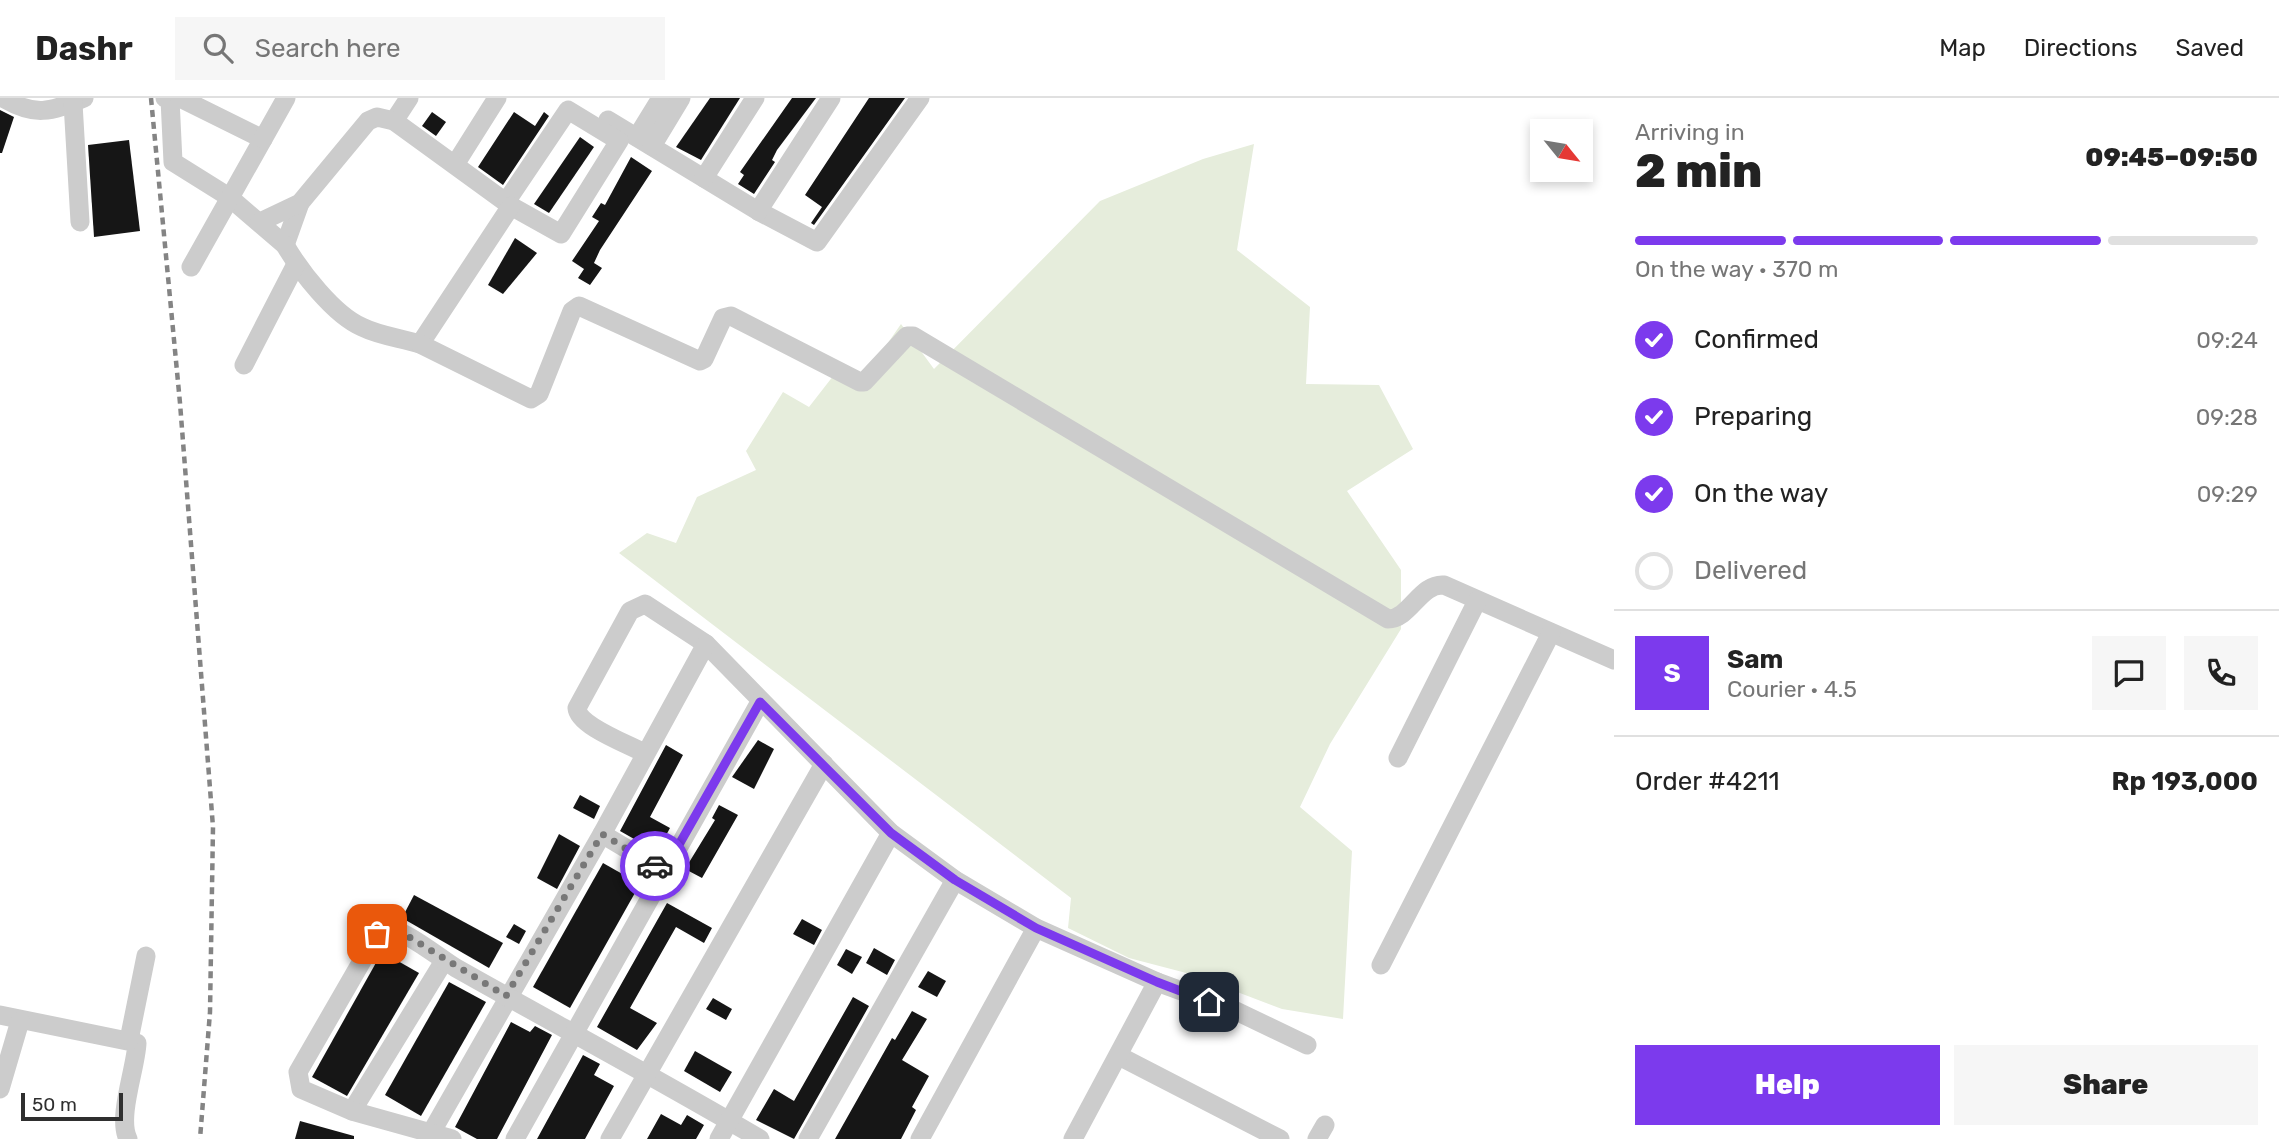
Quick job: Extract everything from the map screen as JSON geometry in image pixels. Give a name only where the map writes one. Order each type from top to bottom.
[{"type":"street","points":[[2,98],[25,111],[40,112],[79,100],[80,222]]},
{"type":"street","points":[[169,98],[173,162],[229,197],[285,244],[296,264],[351,322],[371,331],[420,344],[531,399],[538,394],[572,312],[579,306],[700,361],[704,359],[723,318],[731,316],[860,382],[864,382],[906,336],[913,336],[1388,620],[1397,617],[1437,584],[1614,660]]},
{"type":"street","points":[[180,98],[263,139]]},
{"type":"street","points":[[191,267],[286,98]]},
{"type":"street","points":[[394,121],[409,98]]},
{"type":"street","points":[[456,163],[497,98]]},
{"type":"street","points":[[572,98],[758,211],[817,242],[919,98]]},
{"type":"street","points":[[644,142],[661,98]]},
{"type":"street","points":[[644,142],[681,98]]},
{"type":"street","points":[[704,178],[755,98]]},
{"type":"street","points":[[758,211],[831,98]]},
{"type":"street","points":[[285,244],[300,203],[368,121],[377,117],[394,121],[456,163],[509,204],[561,234],[619,141],[568,110],[509,204],[420,344]]},
{"type":"street","points":[[260,222],[300,203]]},
{"type":"street","points":[[244,365],[296,264]]},
{"type":"street","points":[[1398,758],[1477,601]]},
{"type":"street","points":[[644,753],[586,723],[577,714],[578,704],[630,611],[639,605],[651,607],[706,644],[891,833],[955,880],[1036,928],[1157,982],[1236,1011],[1307,1045]]},
{"type":"street","points":[[1381,965],[1551,633]]},
{"type":"street","points":[[431,1133],[506,996],[602,834],[706,644]]},
{"type":"street","points":[[515,1139],[760,702]]},
{"type":"street","points":[[610,1139],[824,764]]},
{"type":"street","points":[[719,1139],[891,833]]},
{"type":"street","points":[[602,834],[664,871]]},
{"type":"street","points":[[808,1139],[955,880]]},
{"type":"street","points":[[452,1139],[352,1111],[301,1089],[299,1072],[377,934],[387,927],[396,929],[444,961],[576,1032],[760,1139]]},
{"type":"street","points":[[920,1139],[1036,928]]},
{"type":"street","points":[[130,1040],[146,956]]},
{"type":"street","points":[[352,1111],[444,961]]},
{"type":"street","points":[[1073,1139],[1157,982]]},
{"type":"street","points":[[0,1016],[130,1040],[138,1045],[127,1101],[125,1133],[128,1139]]},
{"type":"street","points":[[0,1089],[20,1021]]},
{"type":"street","points":[[1119,1056],[1280,1139]]},
{"type":"green space","points":[[1254,144],[1237,250],[1310,307],[1306,384],[1379,385],[1413,449],[1347,491],[1401,570],[1401,629],[1330,744],[1300,807],[1352,851],[1343,1019],[1282,1009],[1190,974],[1129,958],[1068,928],[1071,898],[619,553],[647,533],[676,543],[697,497],[756,470],[746,451],[783,392],[809,407],[837,371],[863,379],[901,324],[934,369],[1100,201],[1203,159]]},
{"type":"building","points":[[710,98],[740,98],[701,160],[676,147]]},
{"type":"building","points":[[792,98],[816,98],[777,150],[772,160],[775,162],[754,194],[738,184],[744,175],[740,172]]},
{"type":"building","points":[[869,98],[905,98],[814,225],[811,223],[822,207],[805,195]]},
{"type":"building","points":[[0,110],[14,117],[2,153],[0,153]]},
{"type":"building","points":[[432,112],[446,122],[436,136],[422,126]]},
{"type":"building","points":[[514,112],[535,126],[544,112],[549,116],[503,185],[478,167]]},
{"type":"building","points":[[580,137],[594,147],[549,213],[534,204]]},
{"type":"building","points":[[129,140],[140,231],[94,237],[88,145]]},
{"type":"building","points":[[631,157],[652,171],[600,250],[594,263],[602,268],[590,285],[578,278],[584,269],[572,261],[599,221],[592,217],[601,203],[605,205]]},
{"type":"building","points":[[515,238],[537,253],[503,294],[488,285]]},
{"type":"building","points":[[758,740],[774,749],[754,789],[732,777]]},
{"type":"building","points":[[666,745],[683,755],[650,817],[670,828],[657,852],[620,831]]},
{"type":"building","points":[[580,795],[600,806],[594,819],[573,808]]},
{"type":"building","points":[[719,805],[738,815],[702,878],[685,869],[715,820],[712,818]]},
{"type":"building","points":[[559,834],[580,846],[557,889],[537,878]]},
{"type":"building","points":[[603,863],[640,884],[570,1008],[533,987]]},
{"type":"building","points":[[414,895],[503,943],[489,968],[402,918]]},
{"type":"building","points":[[667,903],[712,928],[704,943],[676,927],[630,1008],[657,1023],[637,1050],[597,1027]]},
{"type":"building","points":[[802,919],[822,930],[814,945],[793,934]]},
{"type":"building","points":[[514,924],[526,931],[519,944],[506,937]]},
{"type":"building","points":[[874,948],[895,960],[887,975],[866,963]]},
{"type":"building","points":[[846,949],[862,957],[852,974],[837,965]]},
{"type":"building","points":[[382,952],[419,973],[347,1096],[312,1077]]},
{"type":"building","points":[[928,971],[946,981],[937,997],[918,987]]},
{"type":"building","points":[[449,982],[486,1002],[421,1116],[385,1095]]},
{"type":"building","points":[[853,997],[869,1006],[794,1139],[756,1120],[774,1089],[794,1101]]},
{"type":"building","points":[[713,998],[732,1009],[726,1020],[706,1009]]},
{"type":"building","points":[[912,1011],[927,1019],[902,1060],[929,1076],[912,1107],[916,1110],[901,1139],[835,1139],[892,1038],[895,1040]]},
{"type":"building","points":[[511,1022],[530,1032],[535,1026],[552,1035],[497,1139],[477,1139],[455,1127]]},
{"type":"building","points":[[695,1051],[732,1072],[720,1092],[684,1071]]},
{"type":"building","points":[[583,1055],[600,1064],[594,1075],[614,1086],[585,1139],[537,1139]]},
{"type":"building","points":[[661,1114],[681,1125],[687,1115],[704,1125],[696,1139],[647,1139]]},
{"type":"building","points":[[300,1121],[354,1136],[354,1139],[295,1139]]},
{"type":"railway","points":[[151,98],[180,403],[213,827],[210,1012],[200,1139]]},
{"type":"way so far","points":[[377,934],[382,928],[396,929],[444,961],[506,996],[602,834],[655,866]]},
{"type":"route","points":[[655,866],[664,871],[760,702],[891,833],[955,880],[1036,928],[1209,1002]]}]
